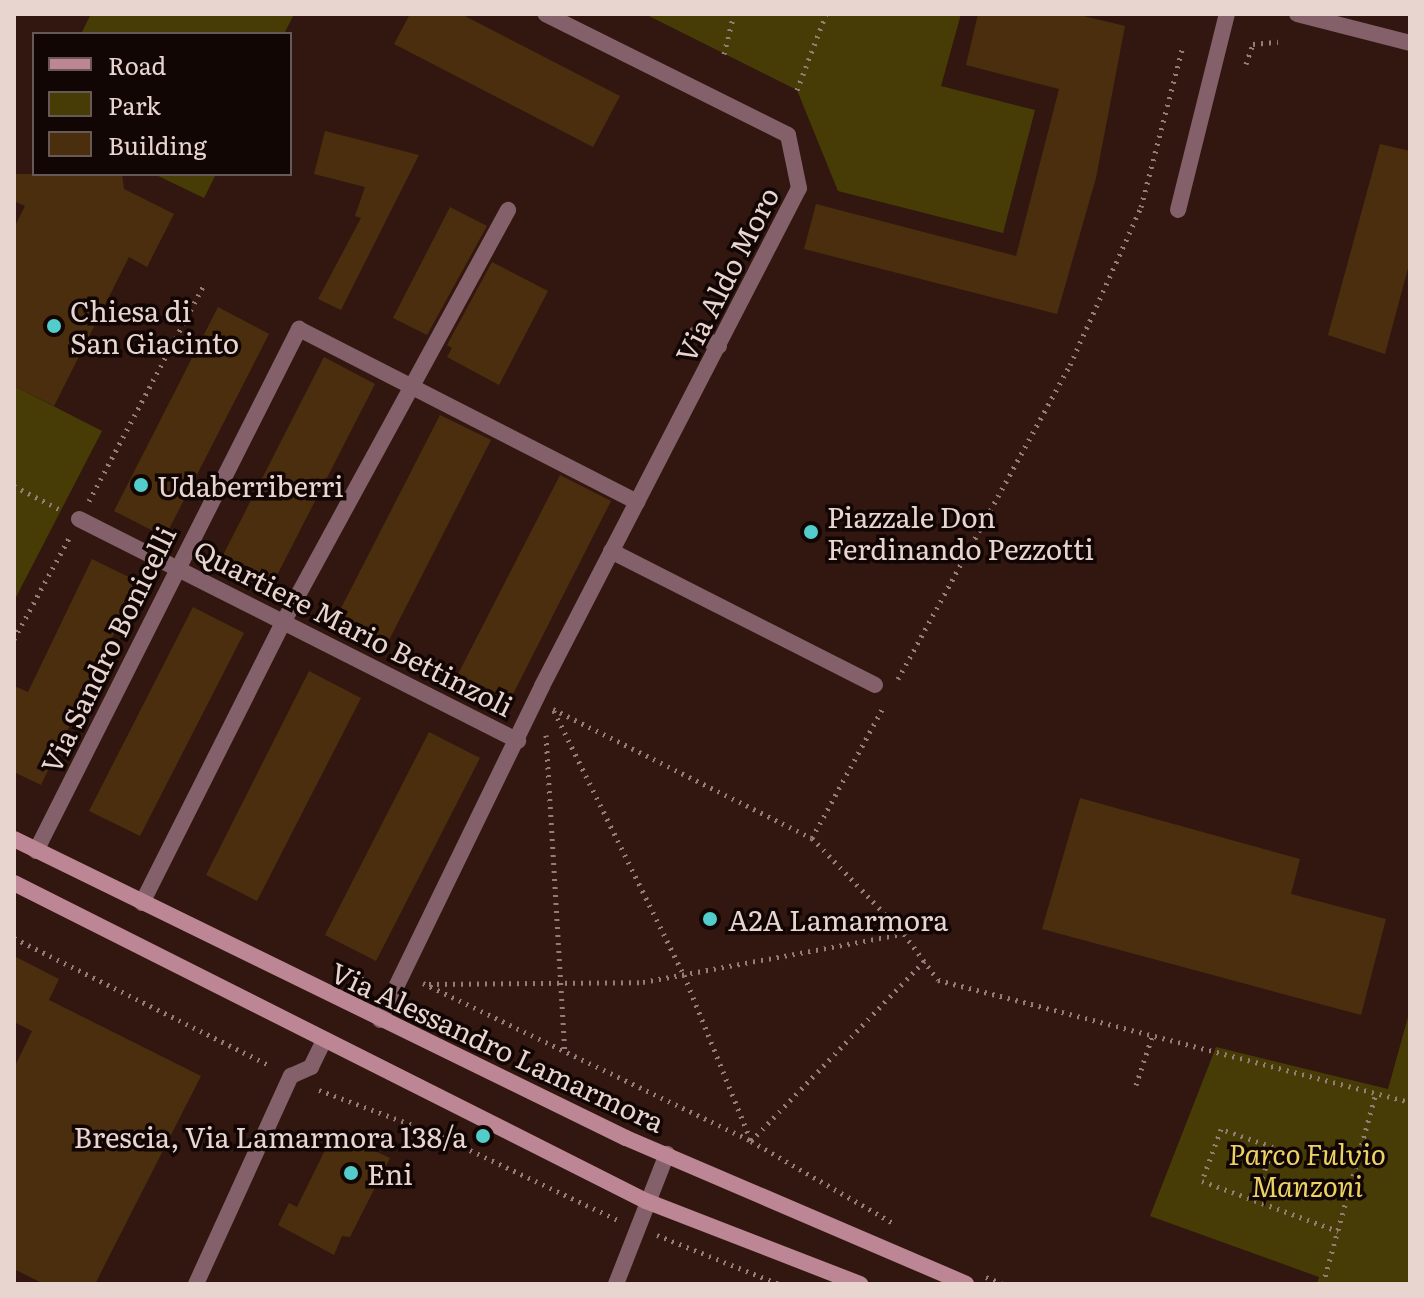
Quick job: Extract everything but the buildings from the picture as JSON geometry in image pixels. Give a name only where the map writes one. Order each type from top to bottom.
[{"type":"main road","name":"Via Alessandro Lamarmora","points":[[14,839],[380,1020],[667,1154],[966,1284]]},
{"type":"main road","points":[[14,883],[646,1201],[860,1284]]},
{"type":"street","name":"Via Aldo Moro","points":[[545,14],[788,135],[799,188],[637,502]]},
{"type":"street","points":[[1178,210],[1227,14]]},
{"type":"street","points":[[1297,14],[1410,43]]},
{"type":"street","points":[[142,903],[285,619],[508,210]]},
{"type":"street","name":"Via Sandro Bonicelli","points":[[36,851],[176,564],[299,329],[413,387]]},
{"type":"street","points":[[696,334],[719,346]]},
{"type":"street","points":[[413,387],[637,502]]},
{"type":"street","name":"Quartiere Mario Bettinzoli","points":[[380,1020],[518,741],[542,686],[637,502]]},
{"type":"street","name":"Quartiere Mario Bettinzoli","points":[[79,519],[285,619],[518,741]]},
{"type":"street","points":[[611,551],[875,685]]},
{"type":"street","points":[[196,1284],[291,1076],[311,1067],[324,1040]]},
{"type":"street","points":[[616,1284],[667,1154]]},
{"type":"path","points":[[724,54],[734,14]]},
{"type":"path","points":[[797,90],[826,14]]},
{"type":"path","points":[[1246,64],[1253,44],[1278,42]]},
{"type":"path","points":[[895,685],[1070,365],[1141,207],[1183,46]]},
{"type":"path","points":[[14,639],[205,283]]},
{"type":"path","points":[[14,486],[79,519]]},
{"type":"path","points":[[542,686],[684,975],[751,1141]]},
{"type":"path","points":[[542,686],[544,717]]},
{"type":"path","points":[[812,838],[888,699]]},
{"type":"path","points":[[553,709],[812,838],[904,934],[938,980],[1375,1096],[1410,1102]]},
{"type":"path","points":[[545,732],[565,1054]]},
{"type":"path","points":[[427,985],[643,982],[904,934]]},
{"type":"path","points":[[14,938],[291,1076],[434,1133],[637,1227],[779,1284]]},
{"type":"path","points":[[751,1141],[924,961]]},
{"type":"path","points":[[403,973],[565,1054],[751,1141],[902,1229]]},
{"type":"path","points":[[1136,1085],[1152,1037]]},
{"type":"path","points":[[1323,1284],[1375,1096]]},
{"type":"path","points":[[1254,1200],[1273,1147],[1221,1129],[1202,1181],[1338,1231]]},
{"type":"green space","points":[[91,14],[294,14],[285,32],[82,32]]},
{"type":"green space","points":[[645,14],[961,14],[941,86],[1035,110],[1003,233],[838,191],[797,90]]},
{"type":"green space","points":[[158,176],[215,176],[204,198]]},
{"type":"green space","points":[[14,386],[102,431],[14,601]]},
{"type":"green space","name":"Parco Fulvio Manzoni","points":[[1410,1010],[1410,1284],[1317,1284],[1319,1277],[1150,1216],[1216,1047],[1388,1089]]},
{"type":"place","name":"Chiesa di San Giacinto","points":[[54,326]]},
{"type":"place","name":"Udaberriberri","points":[[141,485]]},
{"type":"place","name":"Piazzale Don Ferdinando Pezzotti","points":[[811,532]]},
{"type":"place","name":"A2A Lamarmora","points":[[710,919]]},
{"type":"place","name":"Brescia, Via Lamarmora 138/a","points":[[483,1136]]},
{"type":"place","name":"Eni","points":[[351,1173]]}]
